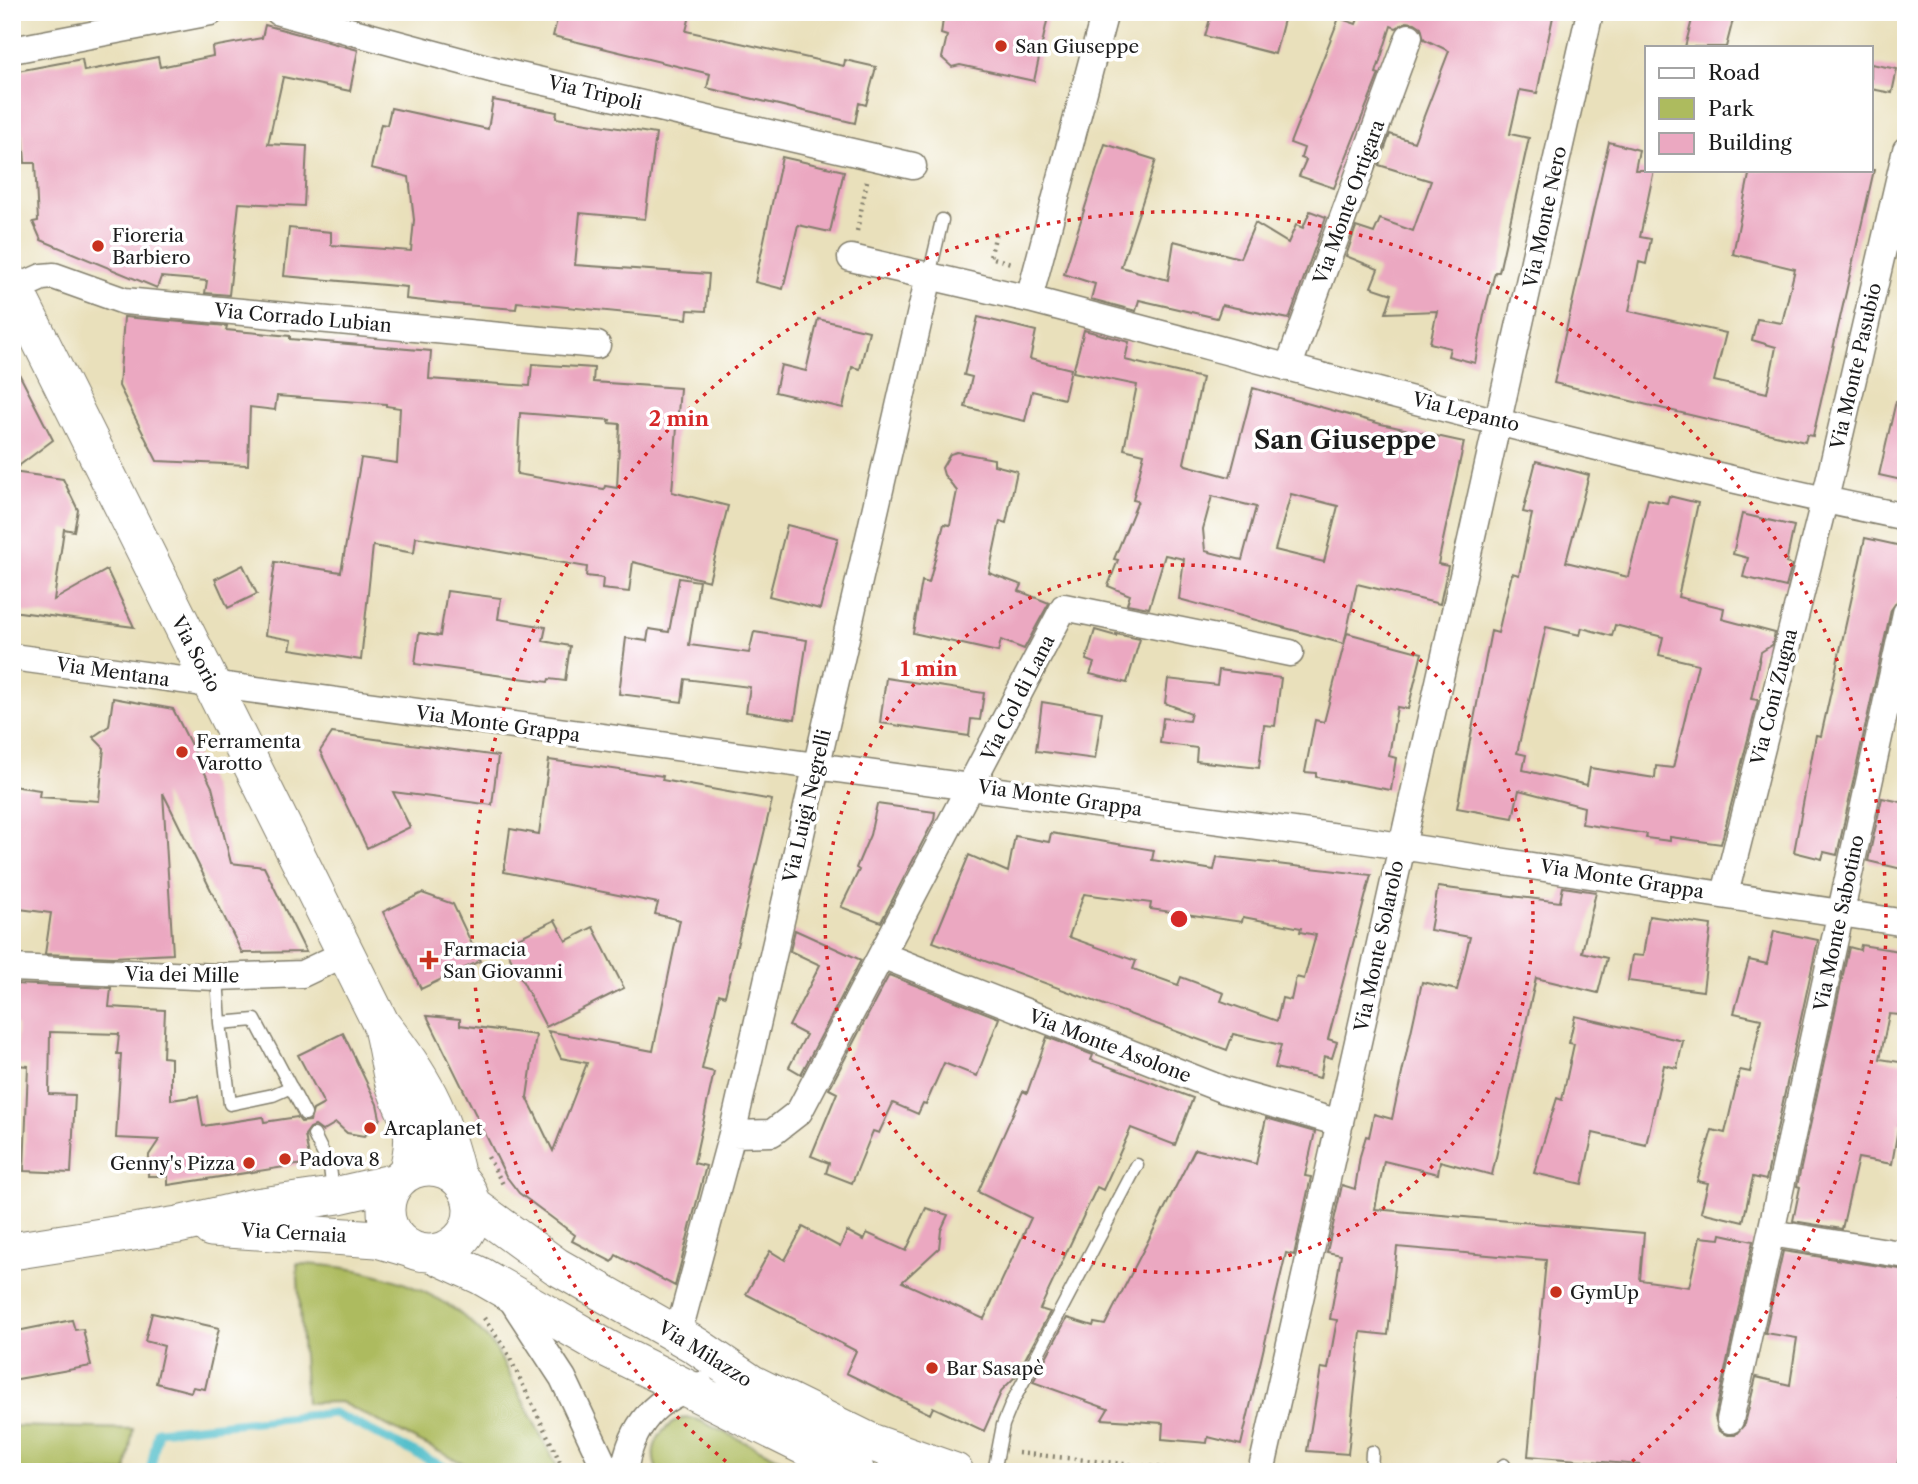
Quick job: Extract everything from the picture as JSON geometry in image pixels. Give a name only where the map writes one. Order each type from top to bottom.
[{"type":"main road","name":"Via Sorio","points":[[14,287],[24,335],[214,686],[382,1024],[417,1069],[447,1134],[464,1191]]},
{"type":"main road","name":"Via Sorio","points":[[382,1024],[394,1082],[411,1119],[414,1138],[401,1178]]},
{"type":"main road","points":[[432,1167],[464,1191],[472,1216],[463,1237],[444,1251],[420,1251],[396,1238],[387,1218],[388,1196],[401,1178],[432,1167]]},
{"type":"main road","name":"Via Cernaia","points":[[12,1251],[178,1225],[255,1207],[333,1196],[401,1178]]},
{"type":"main road","name":"Via Milazzo","points":[[464,1191],[556,1266],[675,1334],[751,1383],[873,1443],[955,1472]]},
{"type":"main road","name":"Via Cernaia","points":[[178,1225],[377,1239],[420,1251]]},
{"type":"main road","name":"Via Milazzo","points":[[420,1251],[508,1293],[686,1389],[856,1472]]},
{"type":"street","points":[[12,50],[211,12]]},
{"type":"street","name":"Via Tripoli","points":[[279,12],[502,72],[913,166]]},
{"type":"street","points":[[1028,299],[1105,12]]},
{"type":"street","name":"Via Monte Nero","points":[[1499,421],[1590,12]]},
{"type":"street","name":"Via Monte Ortigara","points":[[1288,368],[1409,37]]},
{"type":"street","name":"Via Monte Pasubio","points":[[1824,500],[1906,150]]},
{"type":"street","name":"Via Lepanto","points":[[851,258],[1028,299],[1499,421],[1824,500],[1906,517]]},
{"type":"street","name":"Via Corrado Lubian","points":[[14,287],[42,277],[54,276],[124,301],[597,345]]},
{"type":"street","name":"Via Luigi Negrelli","points":[[675,1334],[683,1316],[732,1134],[929,276]]},
{"type":"street","name":"Via Monte Solarolo","points":[[1261,1472],[1499,421]]},
{"type":"street","name":"Via Coni Zugna","points":[[1725,894],[1824,500]]},
{"type":"street","name":"Via Col di Lana","points":[[732,1134],[772,1133],[799,1112],[884,956],[1064,607],[1290,653]]},
{"type":"street","name":"Via Monte Sabotino","points":[[1730,1420],[1906,613]]},
{"type":"street","name":"Via Mentana","points":[[12,657],[214,686]]},
{"type":"street","name":"Via Monte Grappa","points":[[214,686],[973,786],[1401,846],[1906,923]]},
{"type":"street","name":"Via dei Mille","points":[[12,968],[217,977],[302,974],[346,953]]},
{"type":"street","name":"Via Monte Asolone","points":[[884,956],[1224,1090],[1340,1123]]},
{"type":"street","points":[[1771,1233],[1906,1255]]},
{"type":"street","points":[[508,1293],[563,1378],[607,1472]]},
{"type":"street","points":[[624,1472],[632,1443],[643,1419],[659,1404],[686,1389],[723,1381],[751,1383]]},
{"type":"lane","points":[[929,276],[942,220]]},
{"type":"lane","points":[[217,977],[230,1104],[273,1095],[291,1087]]},
{"type":"lane","points":[[220,1023],[255,1020],[305,1114]]},
{"type":"lane","points":[[314,1135],[330,1167],[333,1196]]},
{"type":"lane","points":[[993,1472],[1012,1403],[1137,1165]]},
{"type":"lane","points":[[1371,1472],[1372,1452]]},
{"type":"path","points":[[851,258],[868,155]]},
{"type":"path","points":[[996,234],[990,257],[1019,265]]},
{"type":"path","points":[[482,1147],[508,1192]]},
{"type":"path","points":[[476,1313],[485,1319],[505,1348],[565,1472]]},
{"type":"path","points":[[997,1451],[1202,1472]]},
{"type":"green space","points":[[297,1264],[353,1269],[380,1276],[433,1296],[457,1311],[497,1351],[560,1472],[480,1472],[340,1402],[306,1403]]},
{"type":"green space","points":[[686,1417],[698,1420],[808,1472],[658,1472],[654,1454],[658,1438],[669,1425]]},
{"type":"green space","points":[[12,1426],[133,1429],[126,1472],[12,1472]]},
{"type":"building","points":[[559,12],[691,12],[686,31],[844,66],[845,60],[876,67],[866,105],[859,103],[855,123],[707,88],[710,74],[553,36]]},
{"type":"building","name":"San Giuseppe","points":[[944,12],[1049,12],[1034,81],[960,65],[952,67],[942,58],[947,36],[941,34]]},
{"type":"building","points":[[1212,12],[1286,12],[1275,54],[1205,36]]},
{"type":"building","points":[[1361,12],[1554,12],[1537,93],[1520,90],[1510,134],[1529,138],[1499,272],[1495,272],[1484,315],[1475,363],[1448,356],[1450,348],[1430,343],[1437,311],[1386,313],[1392,294],[1371,287],[1378,269],[1346,256],[1356,227],[1374,233],[1380,219],[1413,231],[1431,181],[1379,165],[1390,134],[1414,142],[1449,51],[1424,39],[1421,27],[1415,23],[1406,22],[1396,28],[1391,26],[1376,73],[1379,74],[1334,188],[1299,176],[1306,160],[1301,158],[1304,148],[1290,143],[1339,18],[1356,24]]},
{"type":"building","points":[[1694,12],[1735,12],[1726,46],[1685,46]]},
{"type":"building","points":[[265,25],[358,50],[350,91],[283,77],[268,144],[307,146],[304,206],[239,203],[229,295],[205,293],[207,281],[161,277],[157,288],[41,240],[33,222],[38,221],[35,163],[25,163],[23,133],[14,134],[12,72],[82,59],[84,71],[158,57],[160,67],[213,56],[212,47],[262,38]]},
{"type":"building","points":[[1872,64],[1897,69],[1892,93],[1872,89]]},
{"type":"building","points":[[493,100],[557,112],[556,118],[656,134],[645,219],[580,213],[575,265],[709,274],[706,311],[688,310],[687,319],[517,302],[516,309],[451,304],[406,299],[407,287],[284,276],[289,228],[331,232],[331,245],[411,251],[414,220],[409,177],[371,168],[381,124],[387,125],[391,108],[488,129]]},
{"type":"building","points":[[1609,142],[1639,150],[1635,170],[1654,172],[1640,237],[1651,239],[1646,264],[1639,262],[1629,311],[1726,333],[1714,381],[1767,393],[1776,347],[1752,340],[1757,319],[1782,323],[1795,269],[1733,254],[1750,172],[1874,170],[1813,436],[1807,435],[1805,442],[1554,383]]},
{"type":"building","points":[[1105,144],[1156,160],[1121,267],[1168,280],[1174,241],[1240,258],[1255,223],[1288,243],[1296,225],[1303,228],[1310,211],[1326,217],[1289,319],[1222,305],[1217,318],[1139,300],[1136,311],[1091,299],[1095,284],[1064,274]]},
{"type":"building","points":[[782,157],[844,171],[830,232],[798,225],[783,289],[755,282]]},
{"type":"building","points":[[124,317],[227,326],[226,330],[290,336],[290,339],[431,351],[429,379],[530,386],[532,364],[594,368],[593,382],[680,388],[672,492],[728,506],[709,581],[633,562],[629,592],[602,589],[603,578],[586,576],[587,567],[416,537],[414,553],[373,546],[361,660],[290,649],[292,640],[265,635],[275,562],[341,572],[361,458],[397,463],[400,408],[386,404],[277,396],[275,410],[250,407],[248,465],[157,461],[119,386]],"holes":[[[520,413],[610,420],[609,423],[620,424],[617,488],[605,486],[604,489],[517,474]]]},
{"type":"building","points":[[978,317],[1036,331],[1030,359],[1071,369],[1064,399],[1032,391],[1025,421],[965,407],[972,377],[964,375]]},
{"type":"building","points":[[818,319],[869,331],[860,369],[852,367],[843,408],[775,392],[781,365],[806,371]]},
{"type":"building","points":[[1084,330],[1129,342],[1125,360],[1202,378],[1184,463],[1230,477],[1253,388],[1381,424],[1464,442],[1438,564],[1448,566],[1440,604],[1357,584],[1344,644],[1179,599],[1184,559],[1165,555],[1149,608],[1127,604],[1130,595],[1108,586],[1118,560],[1114,559],[1138,501],[1133,500],[1144,454],[1124,449],[1137,385],[1073,372]],"holes":[[[1291,494],[1338,506],[1324,562],[1275,550]],[[1212,496],[1256,507],[1242,560],[1205,551],[1203,529]]]},
{"type":"building","points":[[12,360],[53,440],[12,471]]},
{"type":"building","points":[[1896,401],[1906,402],[1906,481],[1879,475]]},
{"type":"building","points":[[957,452],[994,459],[994,465],[1017,471],[1006,523],[1000,521],[989,573],[1022,585],[1019,591],[1049,603],[1024,649],[1001,640],[998,652],[913,633],[922,581],[929,583],[944,524],[950,525],[957,491],[944,475],[942,468],[950,454]]},
{"type":"building","points":[[1536,461],[1589,475],[1566,562],[1628,577],[1648,499],[1667,503],[1669,496],[1698,503],[1678,597],[1724,608],[1722,619],[1775,633],[1772,645],[1761,652],[1751,699],[1758,700],[1721,844],[1670,837],[1670,841],[1646,838],[1647,834],[1582,824],[1584,807],[1519,790],[1513,818],[1457,808],[1491,631],[1498,633],[1512,573],[1519,575],[1532,514],[1523,512]],"holes":[[[1615,625],[1663,637],[1659,655],[1698,664],[1673,768],[1656,766],[1655,778],[1590,768],[1587,785],[1523,770],[1526,755],[1517,753],[1546,627],[1580,635],[1582,628],[1612,636]]]},
{"type":"building","points":[[12,472],[63,479],[78,510],[74,531],[64,529],[54,600],[107,570],[134,627],[12,611]]},
{"type":"building","points":[[1742,514],[1794,526],[1786,563],[1792,565],[1786,587],[1743,577],[1748,558],[1733,554]]},
{"type":"building","points":[[787,525],[838,538],[820,609],[769,596]]},
{"type":"building","points":[[1865,538],[1906,547],[1906,566],[1898,600],[1891,610],[1837,855],[1824,852],[1822,859],[1794,852],[1816,735],[1821,736]]},
{"type":"building","points":[[243,565],[257,594],[228,608],[215,579]]},
{"type":"building","points":[[679,578],[699,581],[689,645],[749,653],[754,632],[807,640],[795,719],[746,712],[750,687],[685,679],[682,702],[619,694],[626,638],[647,641],[649,629],[669,632]]},
{"type":"building","points":[[447,591],[501,598],[498,619],[546,627],[543,641],[570,646],[565,681],[549,679],[548,682],[415,664],[419,633],[440,636]]},
{"type":"building","points":[[1095,630],[1140,639],[1127,683],[1090,674],[1094,663],[1086,660]]},
{"type":"building","points":[[1347,633],[1422,653],[1408,709],[1397,707],[1389,756],[1396,758],[1391,790],[1316,777],[1316,773],[1305,772],[1315,720],[1324,722]]},
{"type":"building","points":[[1219,670],[1281,678],[1275,726],[1264,725],[1259,768],[1196,761],[1197,748],[1160,743],[1163,718],[1189,721],[1191,713],[1165,703],[1168,679],[1217,685]]},
{"type":"building","points":[[886,678],[984,693],[980,720],[971,719],[969,736],[880,723]]},
{"type":"building","points":[[113,698],[173,709],[212,787],[231,863],[264,867],[306,952],[242,953],[163,793],[173,954],[113,957],[45,954],[51,913],[12,908],[12,786],[40,790],[39,797],[99,801],[104,748],[93,737],[109,726]]},
{"type":"building","points":[[1042,702],[1102,712],[1095,759],[1036,751]]},
{"type":"building","points":[[332,733],[498,756],[492,805],[393,792],[410,827],[367,848],[320,751]]},
{"type":"building","points":[[549,760],[663,776],[662,780],[772,800],[725,996],[719,994],[702,1069],[714,1072],[694,1163],[706,1166],[675,1286],[616,1255],[612,1262],[572,1241],[575,1235],[519,1193],[506,1176],[427,1016],[460,1019],[460,1025],[536,1035],[527,1097],[553,1151],[587,1063],[561,1058],[548,1031],[653,1051],[680,920],[655,914],[658,903],[504,872],[510,829],[539,834]]},
{"type":"building","points":[[1882,798],[1906,803],[1906,870],[1868,861]]},
{"type":"building","points":[[877,804],[935,812],[934,820],[881,922],[841,907],[859,870],[856,868],[870,835]]},
{"type":"building","points":[[1051,833],[1154,850],[1152,860],[1214,870],[1217,857],[1371,875],[1328,1039],[1337,1042],[1332,1058],[1324,1056],[1320,1078],[1275,1068],[1281,1045],[1233,1034],[1227,1050],[933,942],[969,855],[1008,872],[1015,836],[1049,842]],"holes":[[[1084,894],[1151,903],[1150,909],[1242,922],[1243,917],[1301,928],[1300,932],[1316,935],[1304,979],[1296,977],[1291,1000],[1282,998],[1277,1021],[1221,1001],[1224,993],[1181,977],[1178,985],[1133,969],[1136,961],[1069,937]]]},
{"type":"building","points":[[1438,887],[1560,902],[1563,887],[1596,892],[1582,952],[1607,958],[1598,993],[1536,978],[1492,1175],[1440,1161],[1438,1174],[1384,1161],[1375,1209],[1644,1233],[1640,1280],[1689,1287],[1700,1237],[1720,1239],[1721,1234],[1753,1241],[1715,1417],[1719,1431],[1727,1435],[1735,1435],[1745,1424],[1756,1377],[1790,1385],[1797,1338],[1765,1333],[1783,1251],[1906,1270],[1906,1356],[1898,1397],[1906,1398],[1906,1433],[1895,1472],[1640,1472],[1640,1465],[1528,1456],[1546,1260],[1397,1247],[1388,1335],[1361,1332],[1348,1454],[1307,1451],[1321,1368],[1328,1369],[1337,1320],[1330,1319],[1341,1255],[1327,1252],[1342,1185],[1355,1189],[1360,1156],[1366,1136],[1369,1137],[1374,1114],[1392,1119],[1422,982],[1457,990],[1470,937],[1430,930]]},
{"type":"building","points":[[422,893],[453,904],[480,961],[421,989],[383,912]]},
{"type":"building","points":[[1649,916],[1711,925],[1703,991],[1628,981],[1632,955],[1643,956]]},
{"type":"building","points":[[555,920],[566,941],[593,927],[624,988],[546,1027],[504,945]]},
{"type":"building","points":[[795,930],[861,960],[801,1074],[789,1067],[806,1035],[789,1026],[820,965],[790,951]]},
{"type":"building","points":[[1774,931],[1818,940],[1766,1180],[1753,1177],[1743,1222],[1701,1212],[1708,1183],[1697,1181],[1712,1130],[1725,1133],[1740,1070],[1750,1072],[1761,1019],[1734,1013],[1749,960],[1767,964]]},
{"type":"building","points":[[1861,945],[1906,952],[1900,1015],[1889,1014],[1880,1059],[1906,1063],[1906,1124],[1899,1123],[1892,1164],[1858,1158],[1842,1229],[1793,1221],[1800,1187],[1797,1186],[1849,947],[1860,950]]},
{"type":"building","points":[[889,975],[999,1018],[977,1076],[944,1063],[926,1104],[923,1103],[918,1114],[893,1103],[879,1133],[873,1131],[852,1183],[826,1173],[829,1163],[811,1156],[837,1093],[829,1089]]},
{"type":"building","points":[[12,984],[111,988],[109,1007],[165,1010],[163,1057],[171,1058],[171,1100],[198,1096],[203,1126],[263,1117],[264,1122],[297,1117],[301,1122],[310,1121],[313,1110],[324,1104],[298,1055],[343,1033],[377,1104],[380,1118],[373,1130],[364,1136],[347,1133],[336,1123],[322,1131],[315,1126],[310,1128],[305,1135],[310,1163],[168,1185],[168,1176],[148,1176],[149,1155],[159,1140],[116,1138],[121,1054],[117,1054],[119,1034],[50,1032],[49,1094],[75,1095],[71,1173],[24,1171],[28,1066],[16,1065],[17,1025],[12,1025]]},
{"type":"building","points":[[1575,1016],[1683,1041],[1677,1068],[1664,1065],[1646,1145],[1593,1133],[1582,1184],[1534,1173],[1557,1098],[1562,1100],[1574,1044],[1569,1043]]},
{"type":"building","points":[[1047,1037],[1093,1055],[1091,1060],[1193,1098],[1175,1145],[1131,1128],[1103,1190],[1097,1187],[1040,1309],[1050,1312],[1016,1376],[1002,1390],[984,1431],[933,1407],[930,1414],[846,1373],[856,1351],[746,1294],[770,1251],[785,1260],[803,1227],[840,1247],[847,1231],[864,1240],[867,1233],[906,1251],[926,1208],[948,1215],[941,1230],[939,1248],[902,1282],[984,1319],[1031,1218],[978,1192],[1023,1091],[1027,1093]]},
{"type":"building","points":[[1266,1118],[1315,1132],[1305,1176],[1311,1177],[1294,1255],[1286,1253],[1241,1445],[1208,1437],[1207,1443],[1162,1439],[1163,1423],[1102,1419],[1108,1409],[1033,1382],[1067,1318],[1093,1326],[1094,1323],[1105,1325],[1195,1149],[1256,1164]]},
{"type":"building","points":[[152,1313],[219,1328],[205,1389],[193,1387],[191,1392],[156,1383],[164,1346],[145,1341]]},
{"type":"building","points":[[72,1320],[75,1330],[83,1329],[91,1366],[12,1380],[12,1332]]},
{"type":"waterway","points":[[150,1472],[158,1431],[334,1413],[454,1472]]},
{"type":"place","name":"San Giuseppe","points":[[1001,46]]},
{"type":"place","name":"Fioreria Barbiero","points":[[98,246]]},
{"type":"place","name":"Ferramenta Varotto","points":[[182,752]]},
{"type":"place","name":"Farmacia San Giovanni","points":[[429,960]]},
{"type":"place","name":"Arcaplanet","points":[[370,1128]]},
{"type":"place","name":"Padova 8","points":[[285,1159]]},
{"type":"place","name":"Genny's Pizza","points":[[249,1163]]},
{"type":"place","name":"GymUp","points":[[1556,1292]]},
{"type":"place","name":"Bar Sasapè","points":[[932,1368]]},
{"type":"district","name":"San Giuseppe","points":[[1345,440]]}]
